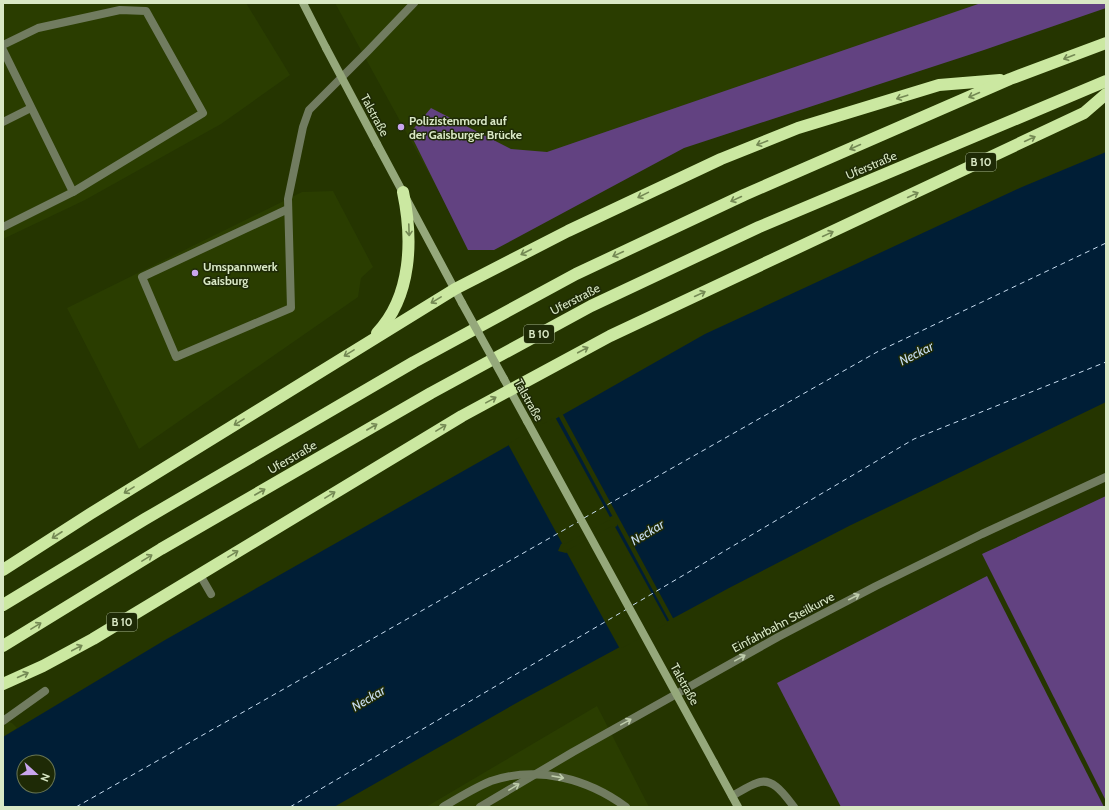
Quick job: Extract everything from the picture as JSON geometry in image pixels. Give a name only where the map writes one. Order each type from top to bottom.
[{"type":"highway","name":"Uferstraße","points":[[3,605],[144,518],[414,362],[576,274],[744,195],[1010,79],[1106,43]]},
{"type":"highway","points":[[3,570],[454,289],[568,231],[721,159],[798,128],[939,85],[1010,79]]},
{"type":"highway","name":"Uferstraße","points":[[3,646],[161,549],[431,393],[591,306],[759,227],[1106,81]]},
{"type":"highway","name":"B 10","points":[[3,684],[42,666],[93,639],[462,416],[506,385],[1084,113],[1106,94]]},
{"type":"highway","points":[[370,340],[384,326],[391,314],[407,271],[409,226],[404,192]]},
{"type":"main road","name":"Talstraße","points":[[302,3],[506,385],[738,807]]},
{"type":"street","points":[[288,209],[142,277],[176,357],[292,308],[288,199],[303,127],[309,110],[414,3]]},
{"type":"street","points":[[3,45],[38,28],[120,10],[146,11],[203,113],[73,192],[3,227]]},
{"type":"street","points":[[3,50],[73,192]]},
{"type":"street","points":[[3,122],[32,108]]},
{"type":"street","name":"Einfahrbahn Steilkurve","points":[[480,807],[573,752],[778,637],[876,586],[982,534],[1106,477]]},
{"type":"street","points":[[200,575],[211,594]]},
{"type":"street","points":[[3,721],[45,691]]},
{"type":"street","points":[[443,807],[468,792],[492,781],[520,775],[554,775],[584,783],[612,797],[626,807]]},
{"type":"street","points":[[732,796],[757,783],[764,782],[777,788],[794,807]]},
{"type":"shaded area","points":[[3,3],[246,3],[290,75],[221,124],[85,200],[3,239]]},
{"type":"shaded area","points":[[335,3],[1106,3],[678,147],[469,246]]},
{"type":"shaded area","points":[[981,3],[1106,3],[1106,8],[984,50],[684,148],[494,250],[468,250],[410,133],[431,108],[511,149],[547,152]]},
{"type":"shaded area","points":[[333,191],[373,267],[361,278],[358,297],[139,449],[67,308],[302,192]]},
{"type":"shaded area","points":[[1106,496],[1106,801],[982,554]]},
{"type":"shaded area","points":[[987,576],[1104,807],[841,807],[777,683]]},
{"type":"shaded area","points":[[597,706],[649,807],[426,807]]},
{"type":"shaded area","points":[[3,720],[12,723],[17,728],[3,737]]},
{"type":"water","name":"Neckar","points":[[1106,152],[1106,402],[849,526],[729,588],[520,701],[334,807],[3,807],[3,737],[165,640],[705,334],[1022,187]],"holes":[[[612,516],[619,519],[617,526],[566,553],[558,551],[561,544]]]},
{"type":"pier","points":[[562,413],[674,620],[670,622],[616,520],[614,519],[558,415]]},
{"type":"pier","points":[[555,417],[611,519],[563,545],[508,444]]},
{"type":"pier","points":[[614,525],[668,623],[620,649],[566,551]]},
{"type":"ferry route","points":[[584,518],[877,352],[1106,243]]},
{"type":"ferry route","points":[[633,605],[914,439],[1106,362]]},
{"type":"ferry route","points":[[76,807],[578,522]]},
{"type":"ferry route","points":[[290,807],[627,609]]},
{"type":"place","name":"Polizistenmord auf der Gaisburger Brücke","points":[[401,127]]},
{"type":"place","name":"Umspannwerk Gaisburg","points":[[195,273]]}]
